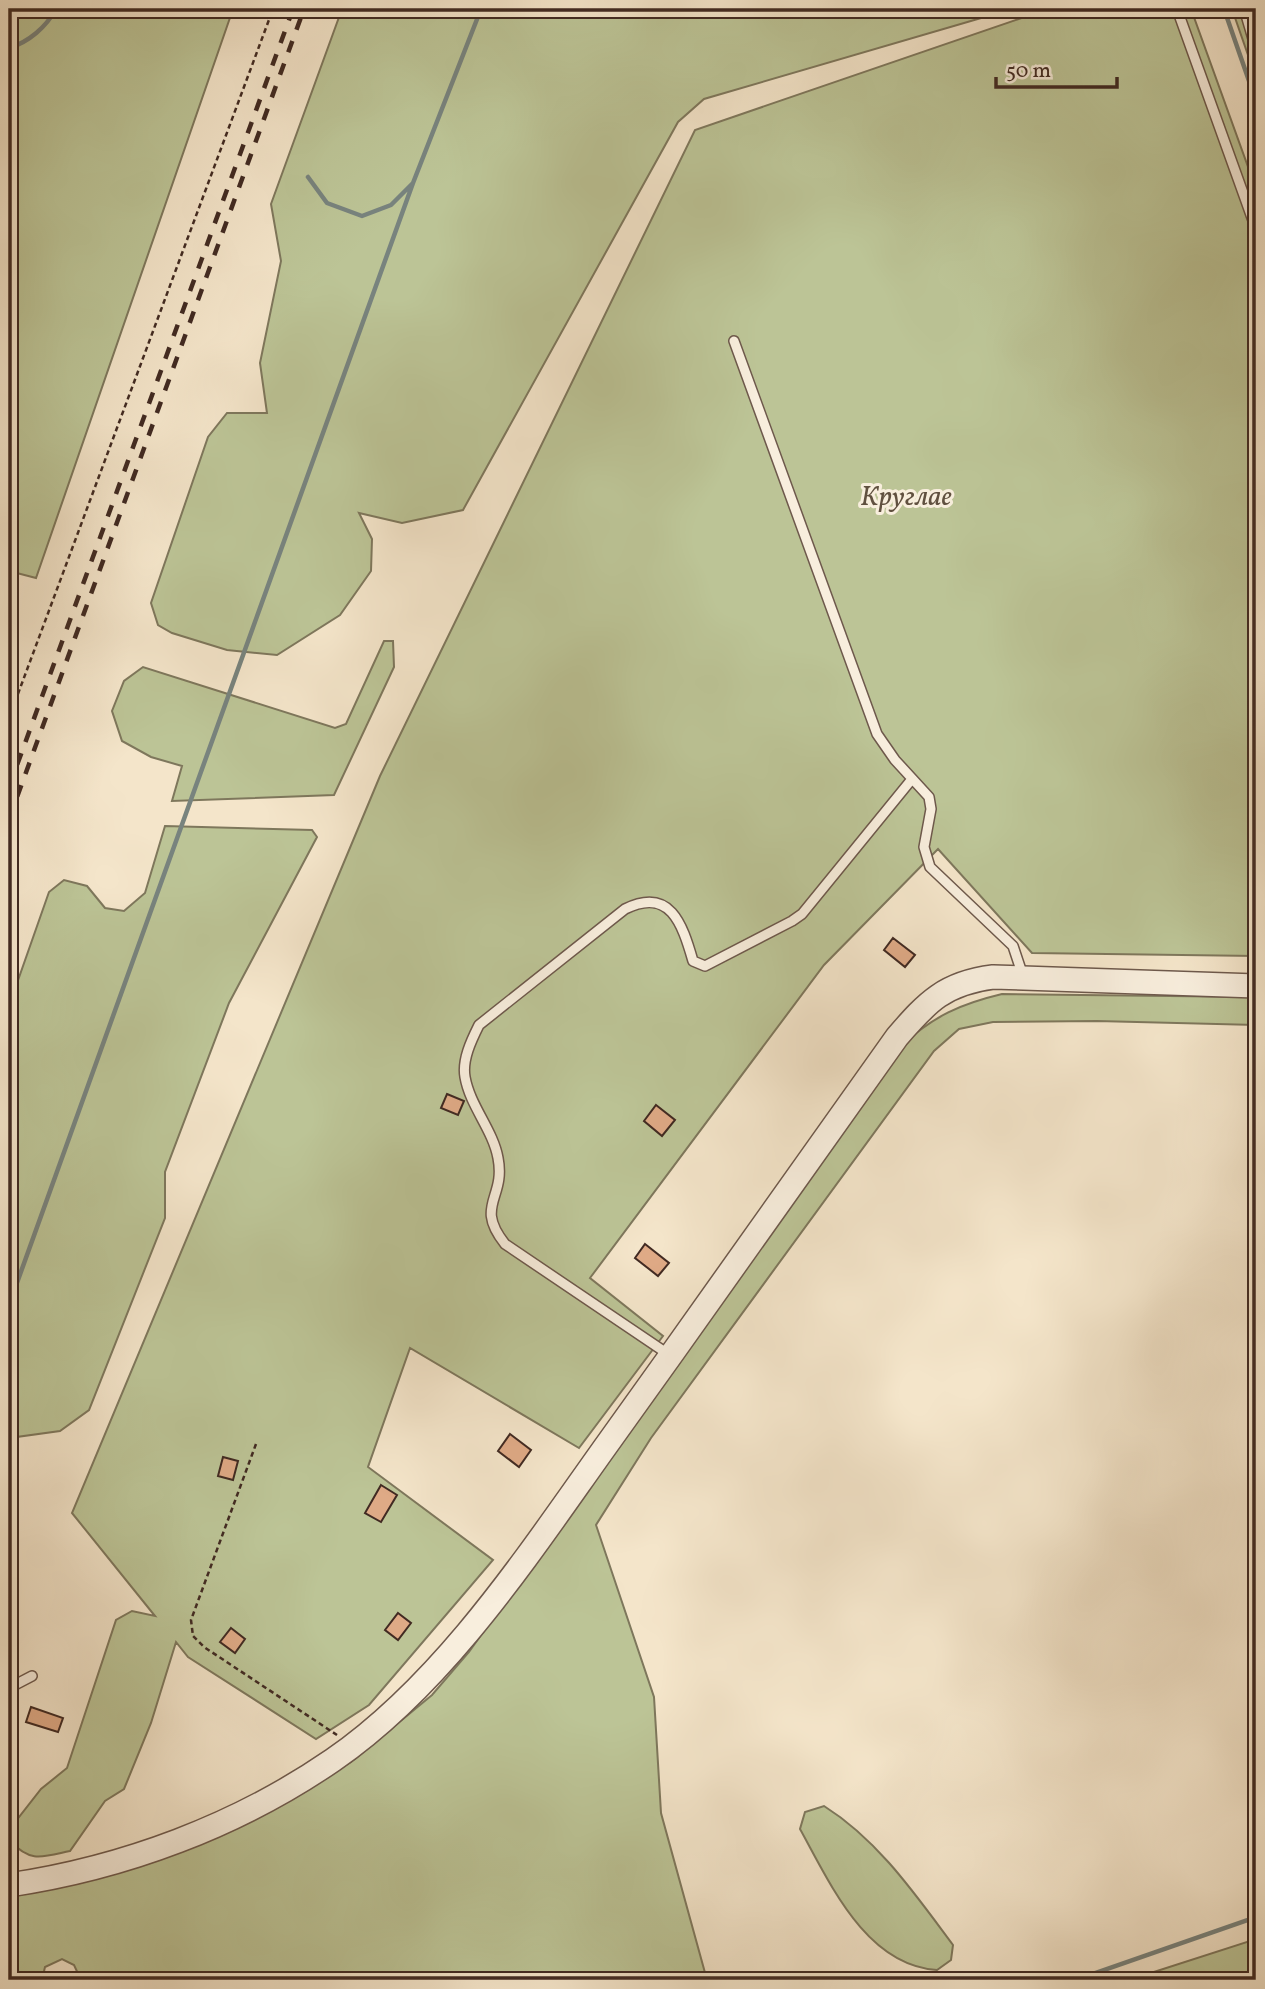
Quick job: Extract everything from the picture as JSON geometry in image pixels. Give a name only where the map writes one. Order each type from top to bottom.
[{"type":"street","points":[[9,1885],[103,1867],[182,1839],[280,1793],[345,1750],[435,1669],[522,1563],[897,1037],[925,1004],[967,980],[1023,978],[1256,986]]},
{"type":"lane","points":[[1177,9],[1256,229]]},
{"type":"lane","points":[[1246,16],[1256,49]]},
{"type":"lane","points":[[734,341],[877,734],[929,797],[931,809],[924,846],[930,867],[1013,946],[1023,978]]},
{"type":"lane","points":[[670,1356],[505,1244],[493,1229],[489,1210],[501,1183],[498,1156],[465,1076],[468,1046],[479,1025],[625,909],[643,900],[655,900],[672,912],[683,926],[692,961],[705,966],[792,921],[802,914],[912,779]]},
{"type":"lane","points":[[9,1688],[32,1676]]},
{"type":"path","points":[[9,718],[273,9]]},
{"type":"path","points":[[256,1444],[191,1620],[193,1636],[204,1647],[336,1734],[345,1750]]},
{"type":"green space","points":[[9,9],[233,9],[36,578],[9,571]]},
{"type":"green space","points":[[342,9],[1012,9],[704,99],[678,122],[463,510],[402,523],[359,513],[372,539],[371,571],[340,615],[277,655],[227,650],[172,633],[158,625],[151,603],[208,437],[227,413],[267,413],[260,363],[281,261],[271,204]]},
{"type":"green space","name":"Круглае","points":[[1048,9],[1191,9],[1256,189],[1256,956],[1032,953],[938,849],[824,965],[590,1278],[663,1336],[579,1448],[410,1348],[368,1467],[493,1560],[369,1705],[316,1739],[188,1657],[176,1642],[151,1723],[124,1789],[105,1801],[70,1851],[44,1856],[24,1853],[10,1841],[16,1821],[41,1789],[67,1768],[116,1620],[132,1611],[155,1616],[72,1513],[380,776],[695,130]]},
{"type":"green space","points":[[1232,9],[1256,9],[1256,78]]},
{"type":"green space","points":[[384,641],[393,641],[394,667],[334,795],[172,801],[182,766],[151,757],[122,741],[112,711],[124,681],[143,667],[335,728],[346,724]]},
{"type":"green space","points":[[165,826],[312,830],[317,837],[229,1003],[165,1172],[165,1218],[89,1410],[60,1431],[9,1438],[9,1006],[49,892],[64,880],[87,886],[105,908],[124,911],[145,893]]},
{"type":"green space","points":[[1002,994],[1256,997],[1256,1025],[1097,1021],[993,1022],[959,1029],[934,1051],[651,1438],[596,1525],[654,1697],[661,1813],[707,1980],[81,1980],[74,1965],[62,1959],[45,1967],[42,1980],[9,1980],[9,1897],[85,1881],[271,1809],[351,1762],[432,1695],[469,1652],[902,1045],[948,1012]]},
{"type":"green space","points":[[824,1806],[879,1851],[910,1888],[953,1945],[951,1960],[937,1970],[912,1965],[890,1954],[854,1919],[824,1874],[800,1829],[805,1812]]},
{"type":"green space","points":[[1256,1939],[1256,1980],[1129,1980]]},
{"type":"building","points":[[893,938],[915,955],[905,967],[884,950]]},
{"type":"building","points":[[447,1094],[464,1101],[458,1115],[441,1108]]},
{"type":"building","points":[[656,1105],[675,1120],[662,1136],[644,1121]]},
{"type":"building","points":[[645,1244],[669,1263],[658,1276],[635,1258]]},
{"type":"building","points":[[510,1434],[531,1450],[519,1467],[498,1451]]},
{"type":"building","points":[[223,1457],[238,1461],[233,1480],[218,1476]]},
{"type":"building","points":[[381,1485],[397,1495],[381,1522],[365,1513]]},
{"type":"building","points":[[398,1613],[411,1623],[398,1640],[385,1630]]},
{"type":"building","points":[[231,1628],[245,1639],[235,1653],[220,1642]]},
{"type":"building","points":[[31,1707],[63,1718],[58,1732],[26,1722]]},
{"type":"waterway","points":[[9,48],[36,33],[56,9]]},
{"type":"waterway","points":[[308,177],[327,203],[362,216],[391,205],[413,183],[481,9]]},
{"type":"waterway","points":[[1224,9],[1256,101]]},
{"type":"waterway","points":[[9,1305],[413,183]]},
{"type":"waterway","points":[[1075,1980],[1256,1917]]},
{"type":"railway","points":[[9,787],[293,9]]},
{"type":"railway","points":[[9,819],[304,9]]}]
